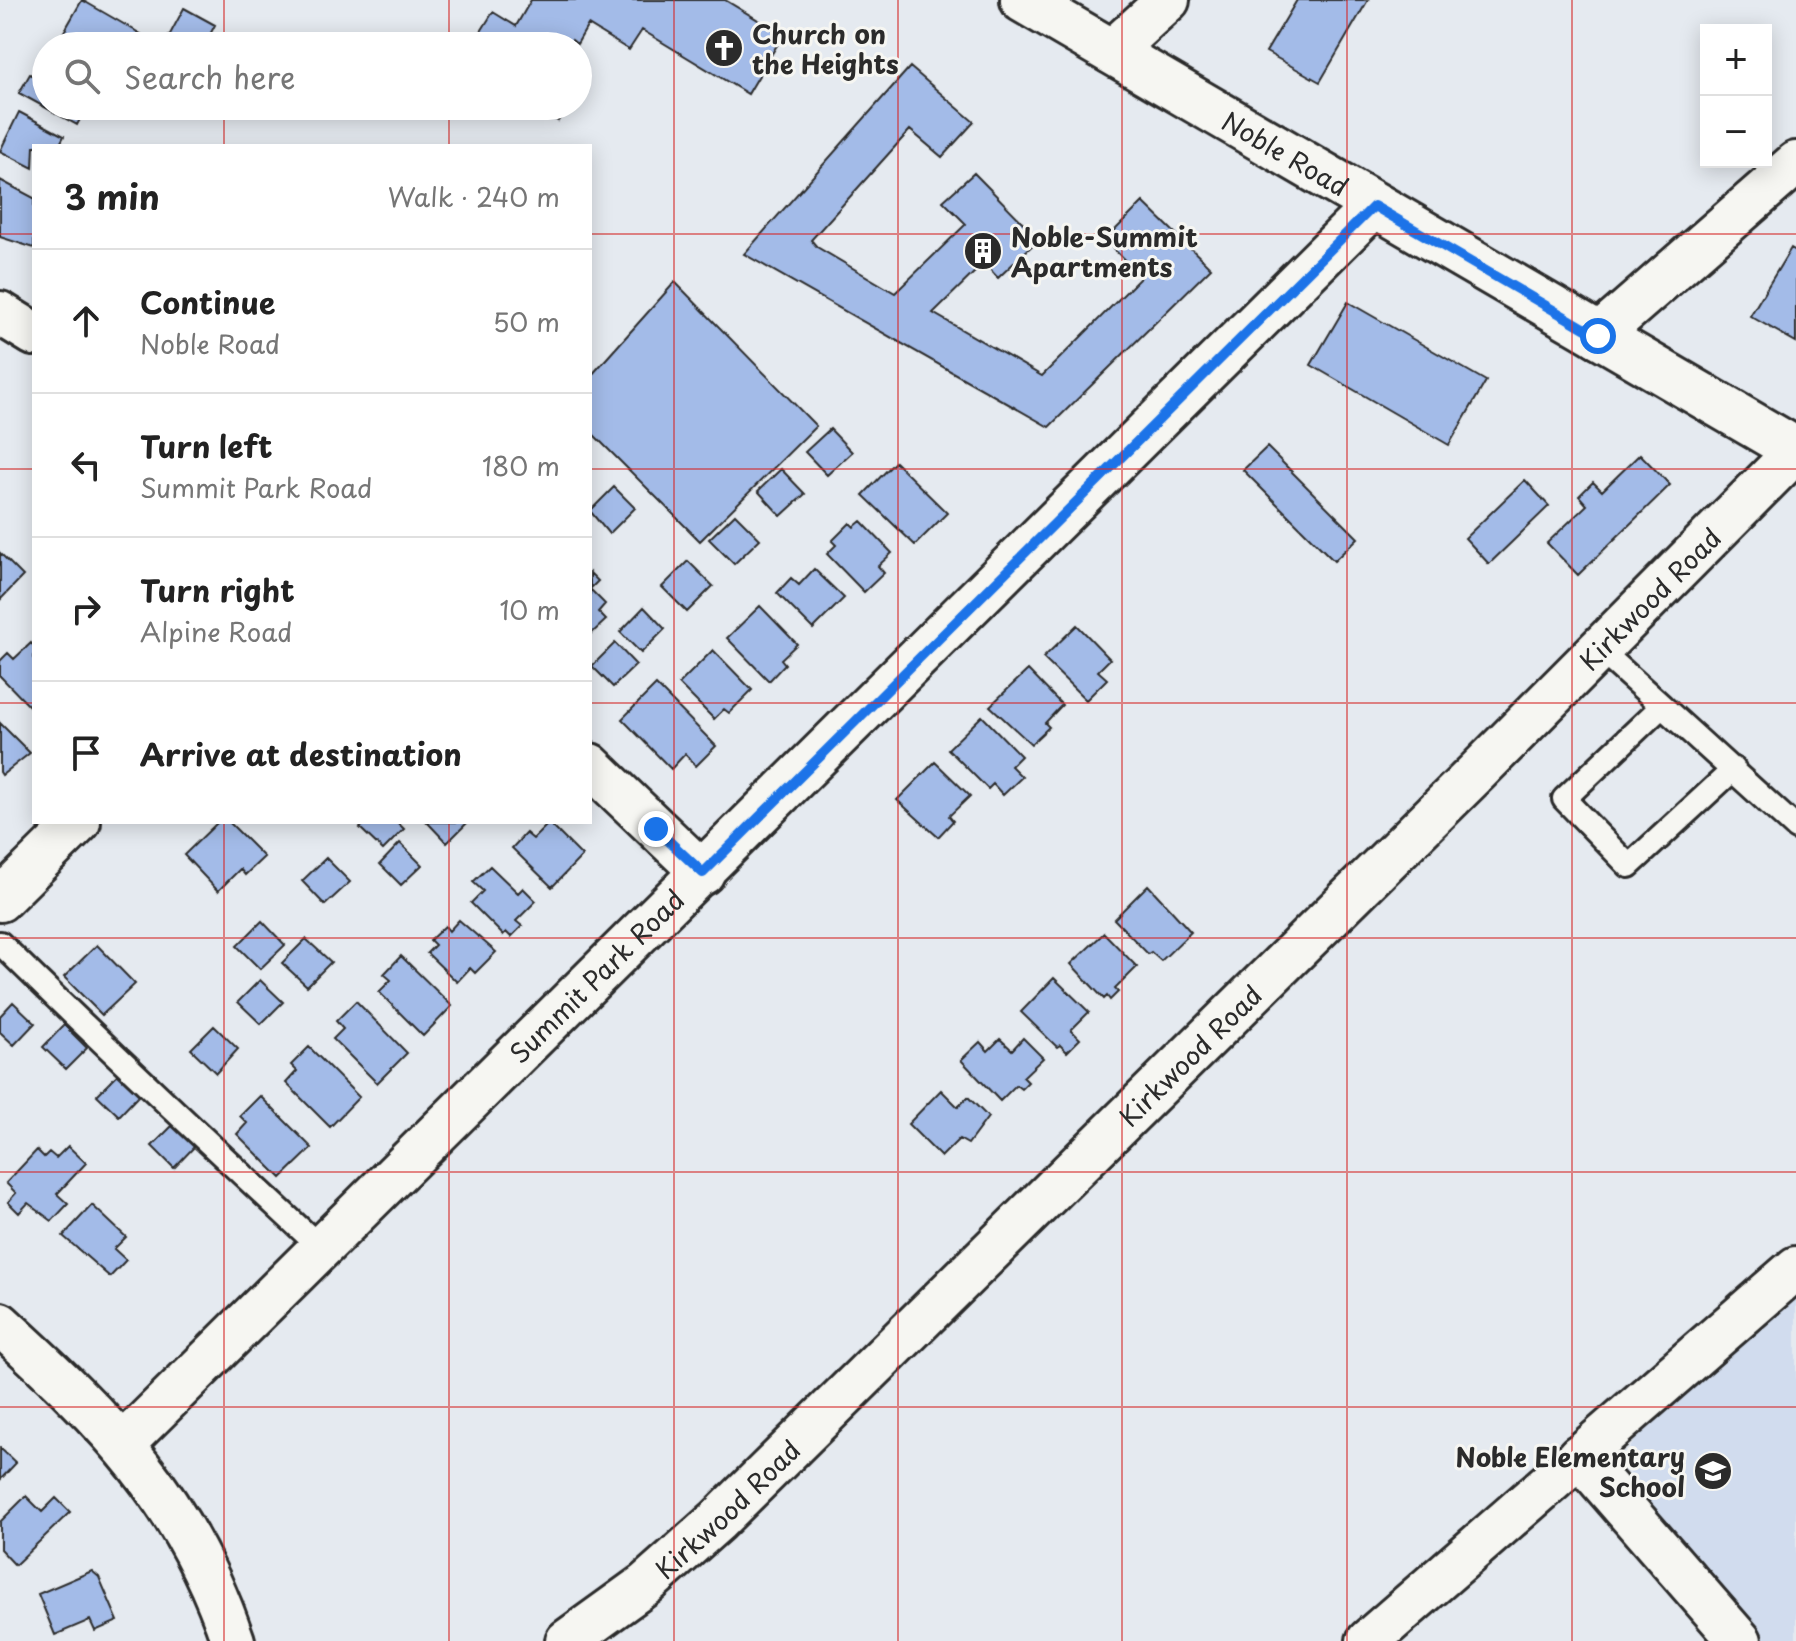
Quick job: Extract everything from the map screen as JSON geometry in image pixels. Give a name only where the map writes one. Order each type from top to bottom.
[{"type":"main road","name":"Noble Road","points":[[1023,0],[1796,450]]},
{"type":"street","points":[[1111,52],[1168,0]]},
{"type":"street","points":[[1598,336],[1796,163]]},
{"type":"street","name":"Summit Park Road","points":[[124,1443],[1374,206]]},
{"type":"street","points":[[0,313],[32,333]]},
{"type":"street","name":"Kirkwood Road","points":[[567,1641],[646,1584],[717,1521],[1599,649],[1796,450]]},
{"type":"street","points":[[592,767],[703,873]]},
{"type":"street","points":[[0,900],[77,824]]},
{"type":"street","points":[[1368,1641],[1796,1268]]},
{"type":"street","points":[[0,1324],[124,1443],[187,1534],[233,1641]]},
{"type":"street","points":[[1579,1456],[1740,1641]]},
{"type":"lane","points":[[1599,649],[1796,828]]},
{"type":"lane","points":[[1662,706],[1564,799],[1629,866],[1734,769]]},
{"type":"lane","points":[[0,943],[108,1051],[166,1099],[322,1249]]},
{"type":"shaded area","name":"Noble Elementary School","points":[[1796,1293],[1796,1641],[1767,1641],[1641,1497],[1630,1479],[1630,1448],[1640,1431]]},
{"type":"building","points":[[82,0],[138,32],[64,32]]},
{"type":"building","name":"Church on the Heights","points":[[531,0],[725,0],[783,35],[748,94],[642,30],[629,50],[588,25],[584,32],[481,32],[493,12],[516,26]]},
{"type":"building","points":[[1297,0],[1368,0],[1320,82],[1266,52]]},
{"type":"building","points":[[184,8],[215,25],[211,32],[171,32]]},
{"type":"building","name":"Noble-Summit Apartments","points":[[910,67],[974,122],[942,157],[910,130],[811,240],[817,247],[895,293],[966,224],[943,201],[974,173],[1039,239],[998,278],[984,263],[933,313],[1042,376],[1141,277],[1105,240],[1143,202],[1211,268],[1049,427],[744,254]]},
{"type":"building","points":[[32,75],[32,100],[19,93]]},
{"type":"building","points":[[19,112],[64,136],[60,144],[32,144],[32,167],[0,151]]},
{"type":"building","points":[[0,180],[32,197],[32,247],[0,237]]},
{"type":"building","points":[[1791,248],[1796,251],[1796,342],[1750,316]]},
{"type":"building","points":[[675,282],[816,426],[700,541],[592,433],[592,375]]},
{"type":"building","points":[[1348,302],[1486,381],[1449,445],[1311,365]]},
{"type":"building","points":[[830,429],[852,452],[827,475],[805,452]]},
{"type":"building","points":[[1267,447],[1358,538],[1334,561],[1243,470]]},
{"type":"building","points":[[1640,454],[1670,485],[1578,575],[1547,543],[1587,505],[1579,496],[1593,482],[1602,491]]},
{"type":"building","points":[[895,462],[947,513],[915,545],[863,495]]},
{"type":"building","points":[[781,469],[805,494],[781,516],[758,491]]},
{"type":"building","points":[[1525,480],[1549,506],[1489,564],[1465,538]]},
{"type":"building","points":[[614,487],[635,508],[609,534],[592,513],[592,509]]},
{"type":"building","points":[[735,514],[760,539],[734,564],[709,539]]},
{"type":"building","points":[[861,521],[892,553],[878,566],[884,573],[864,592],[827,554],[836,545],[832,541],[850,523],[854,527]]},
{"type":"building","points":[[0,553],[23,576],[0,600]]},
{"type":"building","points":[[688,561],[713,586],[687,612],[662,587]]},
{"type":"building","points":[[814,569],[844,598],[813,629],[777,593],[791,578],[799,585]]},
{"type":"building","points":[[592,591],[605,604],[598,612],[606,620],[592,633]]},
{"type":"building","points":[[760,606],[797,644],[781,659],[785,664],[769,681],[727,638]]},
{"type":"building","points":[[644,607],[665,629],[641,653],[620,632]]},
{"type":"building","points":[[1077,625],[1110,659],[1098,671],[1107,679],[1086,700],[1043,658]]},
{"type":"building","points":[[615,643],[636,665],[613,687],[592,666]]},
{"type":"building","points":[[32,644],[32,709],[0,676],[0,661],[8,653],[14,659]]},
{"type":"building","points":[[713,650],[752,690],[729,713],[724,709],[714,719],[679,684]]},
{"type":"building","points":[[1028,670],[1062,705],[1045,723],[1049,727],[1031,744],[990,706]]},
{"type":"building","points":[[656,685],[716,746],[696,766],[685,754],[671,769],[622,719]]},
{"type":"building","points":[[982,716],[1021,756],[1011,766],[1022,777],[1003,795],[993,784],[988,789],[948,749]]},
{"type":"building","points":[[0,723],[30,753],[2,775],[0,772]]},
{"type":"building","points":[[935,762],[970,796],[949,816],[953,821],[938,837],[897,800]]},
{"type":"building","points":[[216,824],[231,824],[264,857],[245,875],[240,869],[218,891],[184,855]]},
{"type":"building","points":[[365,824],[399,824],[404,829],[383,850],[360,828]]},
{"type":"building","points":[[429,824],[466,824],[447,843]]},
{"type":"building","points":[[550,824],[582,856],[552,887],[512,848],[526,833],[533,839]]},
{"type":"building","points":[[400,843],[422,865],[401,885],[380,864]]},
{"type":"building","points":[[326,858],[350,882],[325,905],[302,881]]},
{"type":"building","points":[[490,866],[518,893],[523,888],[536,901],[516,921],[522,926],[511,937],[506,932],[503,935],[471,903],[483,891],[473,882]]},
{"type":"building","points":[[1148,885],[1191,932],[1161,961],[1151,952],[1148,954],[1114,919]]},
{"type":"building","points":[[459,920],[496,952],[475,973],[470,968],[457,982],[427,953],[435,945],[430,940],[445,926],[449,931]]},
{"type":"building","points":[[262,921],[285,945],[260,969],[237,946]]},
{"type":"building","points":[[1104,933],[1137,967],[1115,989],[1118,992],[1110,1000],[1107,996],[1104,999],[1071,964]]},
{"type":"building","points":[[306,939],[331,962],[307,986],[282,963]]},
{"type":"building","points":[[97,945],[135,984],[102,1015],[64,977]]},
{"type":"building","points":[[401,956],[452,1006],[423,1036],[379,992],[391,980],[384,974]]},
{"type":"building","points":[[1054,978],[1089,1012],[1071,1030],[1080,1039],[1067,1052],[1060,1045],[1057,1047],[1021,1012]]},
{"type":"building","points":[[260,980],[283,1002],[261,1024],[238,1002]]},
{"type":"building","points":[[356,1001],[407,1053],[377,1083],[333,1039],[343,1029],[336,1021]]},
{"type":"building","points":[[13,1002],[35,1023],[14,1045],[0,1032],[0,1016]]},
{"type":"building","points":[[64,1025],[87,1048],[66,1069],[43,1047]]},
{"type":"building","points":[[214,1026],[238,1049],[216,1073],[191,1049]]},
{"type":"building","points":[[1023,1038],[1043,1058],[1023,1077],[1028,1082],[1021,1089],[1016,1085],[1000,1101],[961,1060],[980,1042],[988,1051],[1000,1039],[1012,1050]]},
{"type":"building","points":[[309,1047],[359,1097],[330,1127],[286,1083],[297,1071],[291,1065]]},
{"type":"building","points":[[119,1073],[140,1094],[119,1116],[97,1095]]},
{"type":"building","points":[[941,1090],[958,1107],[968,1097],[988,1117],[968,1144],[959,1139],[941,1157],[908,1124]]},
{"type":"building","points":[[260,1096],[312,1148],[281,1178],[237,1134],[247,1123],[240,1116]]},
{"type":"building","points":[[173,1125],[195,1146],[174,1168],[152,1146]]},
{"type":"building","points":[[68,1146],[86,1163],[57,1194],[68,1204],[52,1221],[28,1203],[19,1213],[8,1202],[16,1193],[6,1183],[37,1150],[44,1157],[49,1152],[56,1158]]},
{"type":"building","points":[[92,1205],[126,1237],[114,1249],[126,1260],[110,1277],[63,1236]]},
{"type":"building","points":[[0,1448],[16,1463],[0,1480]]},
{"type":"building","points":[[26,1496],[42,1512],[56,1498],[70,1512],[15,1565],[0,1549],[0,1522]]},
{"type":"building","points":[[92,1571],[99,1577],[118,1621],[95,1631],[90,1620],[55,1635],[38,1594]]},
{"type":"place","name":"Church on the Heights","points":[[724,48]]},
{"type":"place","name":"Noble-Summit Apartments","points":[[983,251]]},
{"type":"place","name":"Noble Elementary School","points":[[1713,1471]]},
{"type":"route","points":[[656,829],[703,873],[1374,206],[1598,336]]}]
